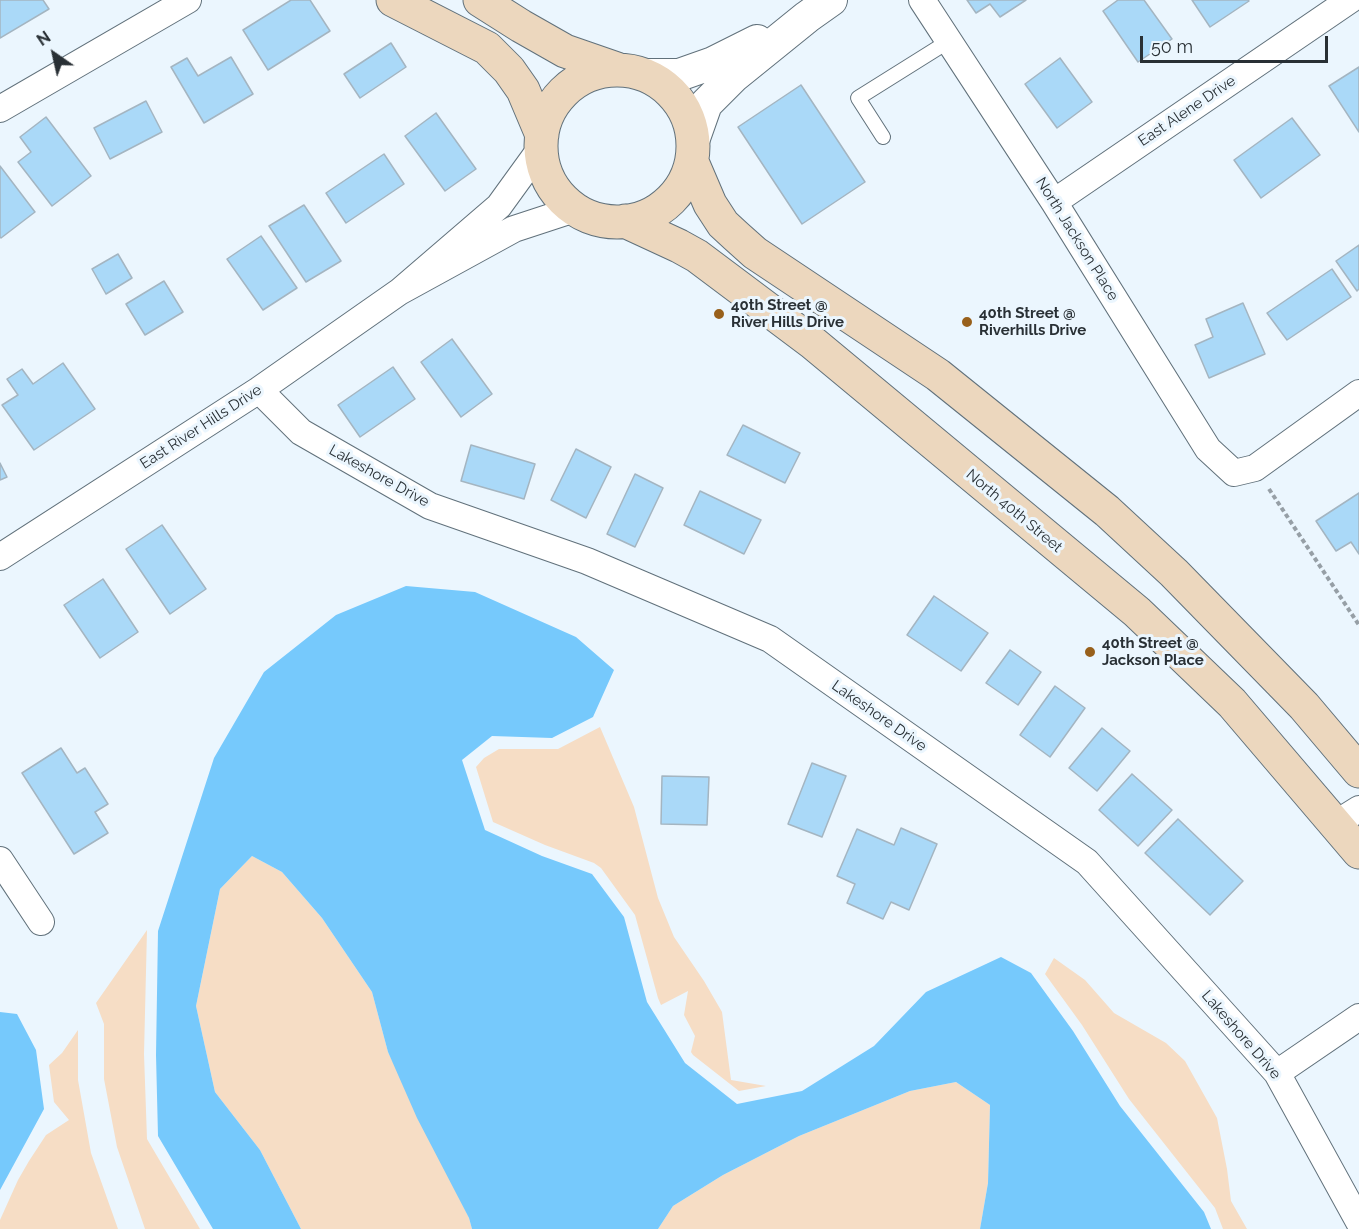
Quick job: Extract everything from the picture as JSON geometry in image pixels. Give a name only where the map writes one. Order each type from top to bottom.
[{"type":"main road","points":[[393,0],[487,48],[509,70],[523,90],[541,142],[547,175],[556,192],[575,209],[589,217],[605,221],[625,221],[646,216],[665,205],[681,188],[688,176],[693,150]]},
{"type":"main road","points":[[480,0],[565,51],[632,72],[674,93],[690,119],[693,150],[710,204],[723,224],[755,253],[938,375],[1107,511],[1174,573],[1304,706],[1359,771]]},
{"type":"main road","points":[[541,142],[545,120],[552,106],[568,87],[591,74],[632,72]]},
{"type":"main road","name":"North 40th Street","points":[[625,221],[697,256],[813,343],[1137,612],[1347,817],[1359,852]]},
{"type":"street","points":[[0,109],[188,0]]},
{"type":"street","name":"North Jackson Place","points":[[922,0],[1054,202],[1209,449],[1245,471]]},
{"type":"street","name":"East Alene Drive","points":[[1054,202],[1350,0]]},
{"type":"street","points":[[632,72],[679,75],[717,61],[819,9]]},
{"type":"street","points":[[693,150],[706,104],[734,76],[819,9]]},
{"type":"street","name":"East River Hills Drive","points":[[0,557],[259,390],[399,292],[499,207],[541,142]]},
{"type":"street","name":"East River Hills Drive","points":[[399,292],[514,229],[575,209]]},
{"type":"street","name":"Lakeshore Drive","points":[[259,390],[301,432],[430,506],[587,561],[770,639],[1087,862],[1277,1073],[1359,1222]]},
{"type":"street","points":[[1245,471],[1359,393]]},
{"type":"street","points":[[0,860],[41,922]]},
{"type":"street","points":[[1277,1073],[1359,1017]]},
{"type":"lane","points":[[883,137],[858,98],[949,41]]},
{"type":"path","points":[[1245,471],[1359,625]]},
{"type":"shaded area","points":[[600,727],[634,807],[658,898],[674,937],[722,1012],[731,1080],[766,1086],[739,1091],[693,1055],[691,1052],[695,1036],[684,1015],[688,991],[661,1005],[635,915],[601,868],[594,863],[493,822],[476,767],[484,758],[499,749],[558,749]]},
{"type":"shaded area","points":[[252,856],[282,872],[322,918],[372,992],[388,1052],[469,1218],[472,1229],[301,1229],[260,1150],[215,1092],[196,1006],[220,889]]},
{"type":"shaded area","points":[[147,930],[144,1054],[147,1139],[200,1229],[145,1229],[117,1147],[104,1079],[104,1024],[96,1003]]},
{"type":"shaded area","points":[[1054,958],[1085,980],[1114,1013],[1166,1043],[1185,1061],[1217,1118],[1231,1201],[1247,1229],[1223,1229],[1215,1208],[1129,1099],[1082,1025],[1045,974]]},
{"type":"shaded area","points":[[78,1030],[78,1080],[91,1153],[118,1229],[0,1229],[0,1220],[29,1161],[46,1135],[69,1120],[54,1102],[49,1065],[62,1053]]},
{"type":"shaded area","points":[[956,1082],[990,1105],[988,1183],[980,1229],[658,1229],[673,1206],[723,1175],[799,1136],[910,1091]]},
{"type":"water","points":[[406,586],[475,592],[576,637],[614,670],[593,717],[552,738],[492,736],[462,760],[485,830],[542,856],[592,874],[624,917],[647,1002],[685,1063],[737,1104],[802,1091],[874,1046],[926,992],[1001,957],[1031,973],[1073,1031],[1120,1106],[1204,1212],[1211,1229],[980,1229],[988,1183],[990,1105],[956,1082],[910,1091],[799,1136],[723,1175],[673,1206],[658,1229],[472,1229],[469,1218],[417,1118],[388,1052],[372,992],[322,918],[282,872],[252,856],[220,889],[196,1006],[215,1092],[260,1150],[301,1229],[213,1229],[158,1136],[156,1055],[158,931],[214,758],[264,672],[336,615]]},
{"type":"water","points":[[0,1012],[17,1014],[36,1050],[44,1109],[0,1190]]},
{"type":"building","points":[[0,0],[43,0],[49,9],[0,38]]},
{"type":"building","points":[[291,0],[310,0],[330,31],[268,70],[243,30]]},
{"type":"building","points":[[967,0],[1026,0],[1000,17],[990,4],[976,13]]},
{"type":"building","points":[[1118,0],[1144,0],[1172,39],[1138,62],[1103,11]]},
{"type":"building","points":[[1192,0],[1248,0],[1249,1],[1210,27]]},
{"type":"building","points":[[391,43],[406,67],[360,98],[344,74]]},
{"type":"building","points":[[231,57],[253,94],[204,123],[171,67],[187,58],[198,76]]},
{"type":"building","points":[[1060,58],[1092,102],[1057,128],[1025,84]]},
{"type":"building","points":[[1359,67],[1359,132],[1329,86]]},
{"type":"building","points":[[801,85],[865,182],[802,224],[738,127]]},
{"type":"building","points":[[146,101],[162,132],[110,159],[94,128]]},
{"type":"building","points":[[436,113],[476,169],[445,191],[405,136]]},
{"type":"building","points":[[46,117],[91,176],[52,206],[18,162],[31,152],[20,137]]},
{"type":"building","points":[[1292,118],[1320,155],[1261,198],[1234,160]]},
{"type":"building","points":[[384,154],[404,184],[346,223],[326,193]]},
{"type":"building","points":[[0,166],[35,212],[1,238],[0,237]]},
{"type":"building","points":[[304,205],[341,261],[306,282],[269,226]]},
{"type":"building","points":[[261,236],[297,288],[263,310],[227,259]]},
{"type":"building","points":[[1359,245],[1359,289],[1357,291],[1336,261]]},
{"type":"building","points":[[118,254],[132,278],[106,294],[92,269]]},
{"type":"building","points":[[1332,269],[1351,297],[1287,340],[1267,313]]},
{"type":"building","points":[[164,281],[183,312],[145,335],[126,304]]},
{"type":"building","points":[[1243,303],[1265,354],[1209,378],[1195,345],[1213,337],[1206,319]]},
{"type":"building","points":[[452,339],[492,394],[461,417],[421,362]]},
{"type":"building","points":[[63,363],[95,409],[34,450],[2,405],[18,395],[7,379],[22,369],[33,384]]},
{"type":"building","points":[[393,367],[415,399],[360,437],[338,405]]},
{"type":"building","points":[[743,425],[800,453],[785,483],[727,455]]},
{"type":"building","points":[[471,445],[535,464],[524,499],[461,481]]},
{"type":"building","points":[[576,449],[611,467],[586,518],[551,500]]},
{"type":"building","points":[[0,463],[7,477],[0,480]]},
{"type":"building","points":[[635,474],[663,488],[635,547],[607,534]]},
{"type":"building","points":[[700,491],[761,520],[744,554],[684,525]]},
{"type":"building","points":[[1359,493],[1359,554],[1351,542],[1336,551],[1316,521]]},
{"type":"building","points":[[162,525],[206,589],[170,614],[126,549]]},
{"type":"building","points":[[103,579],[138,632],[100,658],[64,605]]},
{"type":"building","points":[[934,596],[988,633],[961,671],[907,635]]},
{"type":"building","points":[[1010,650],[1041,672],[1018,705],[986,683]]},
{"type":"building","points":[[1055,686],[1085,708],[1050,757],[1020,735]]},
{"type":"building","points":[[1102,728],[1130,751],[1097,791],[1069,768]]},
{"type":"building","points":[[61,748],[77,773],[85,768],[108,804],[95,812],[108,833],[74,854],[22,773]]},
{"type":"building","points":[[812,763],[846,776],[822,837],[788,824]]},
{"type":"building","points":[[1132,774],[1172,810],[1138,846],[1099,810]]},
{"type":"building","points":[[662,776],[709,777],[707,825],[661,824]]},
{"type":"building","points":[[1178,819],[1243,881],[1210,915],[1145,853]]},
{"type":"building","points":[[901,828],[937,844],[909,910],[891,902],[883,919],[847,903],[855,884],[837,876],[857,829],[894,845]]},
{"type":"place","name":"40th Street @ River Hills Drive","points":[[719,314]]},
{"type":"place","name":"40th Street @ Riverhills Drive","points":[[967,322]]},
{"type":"place","name":"40th Street @ Jackson Place","points":[[1090,652]]}]
